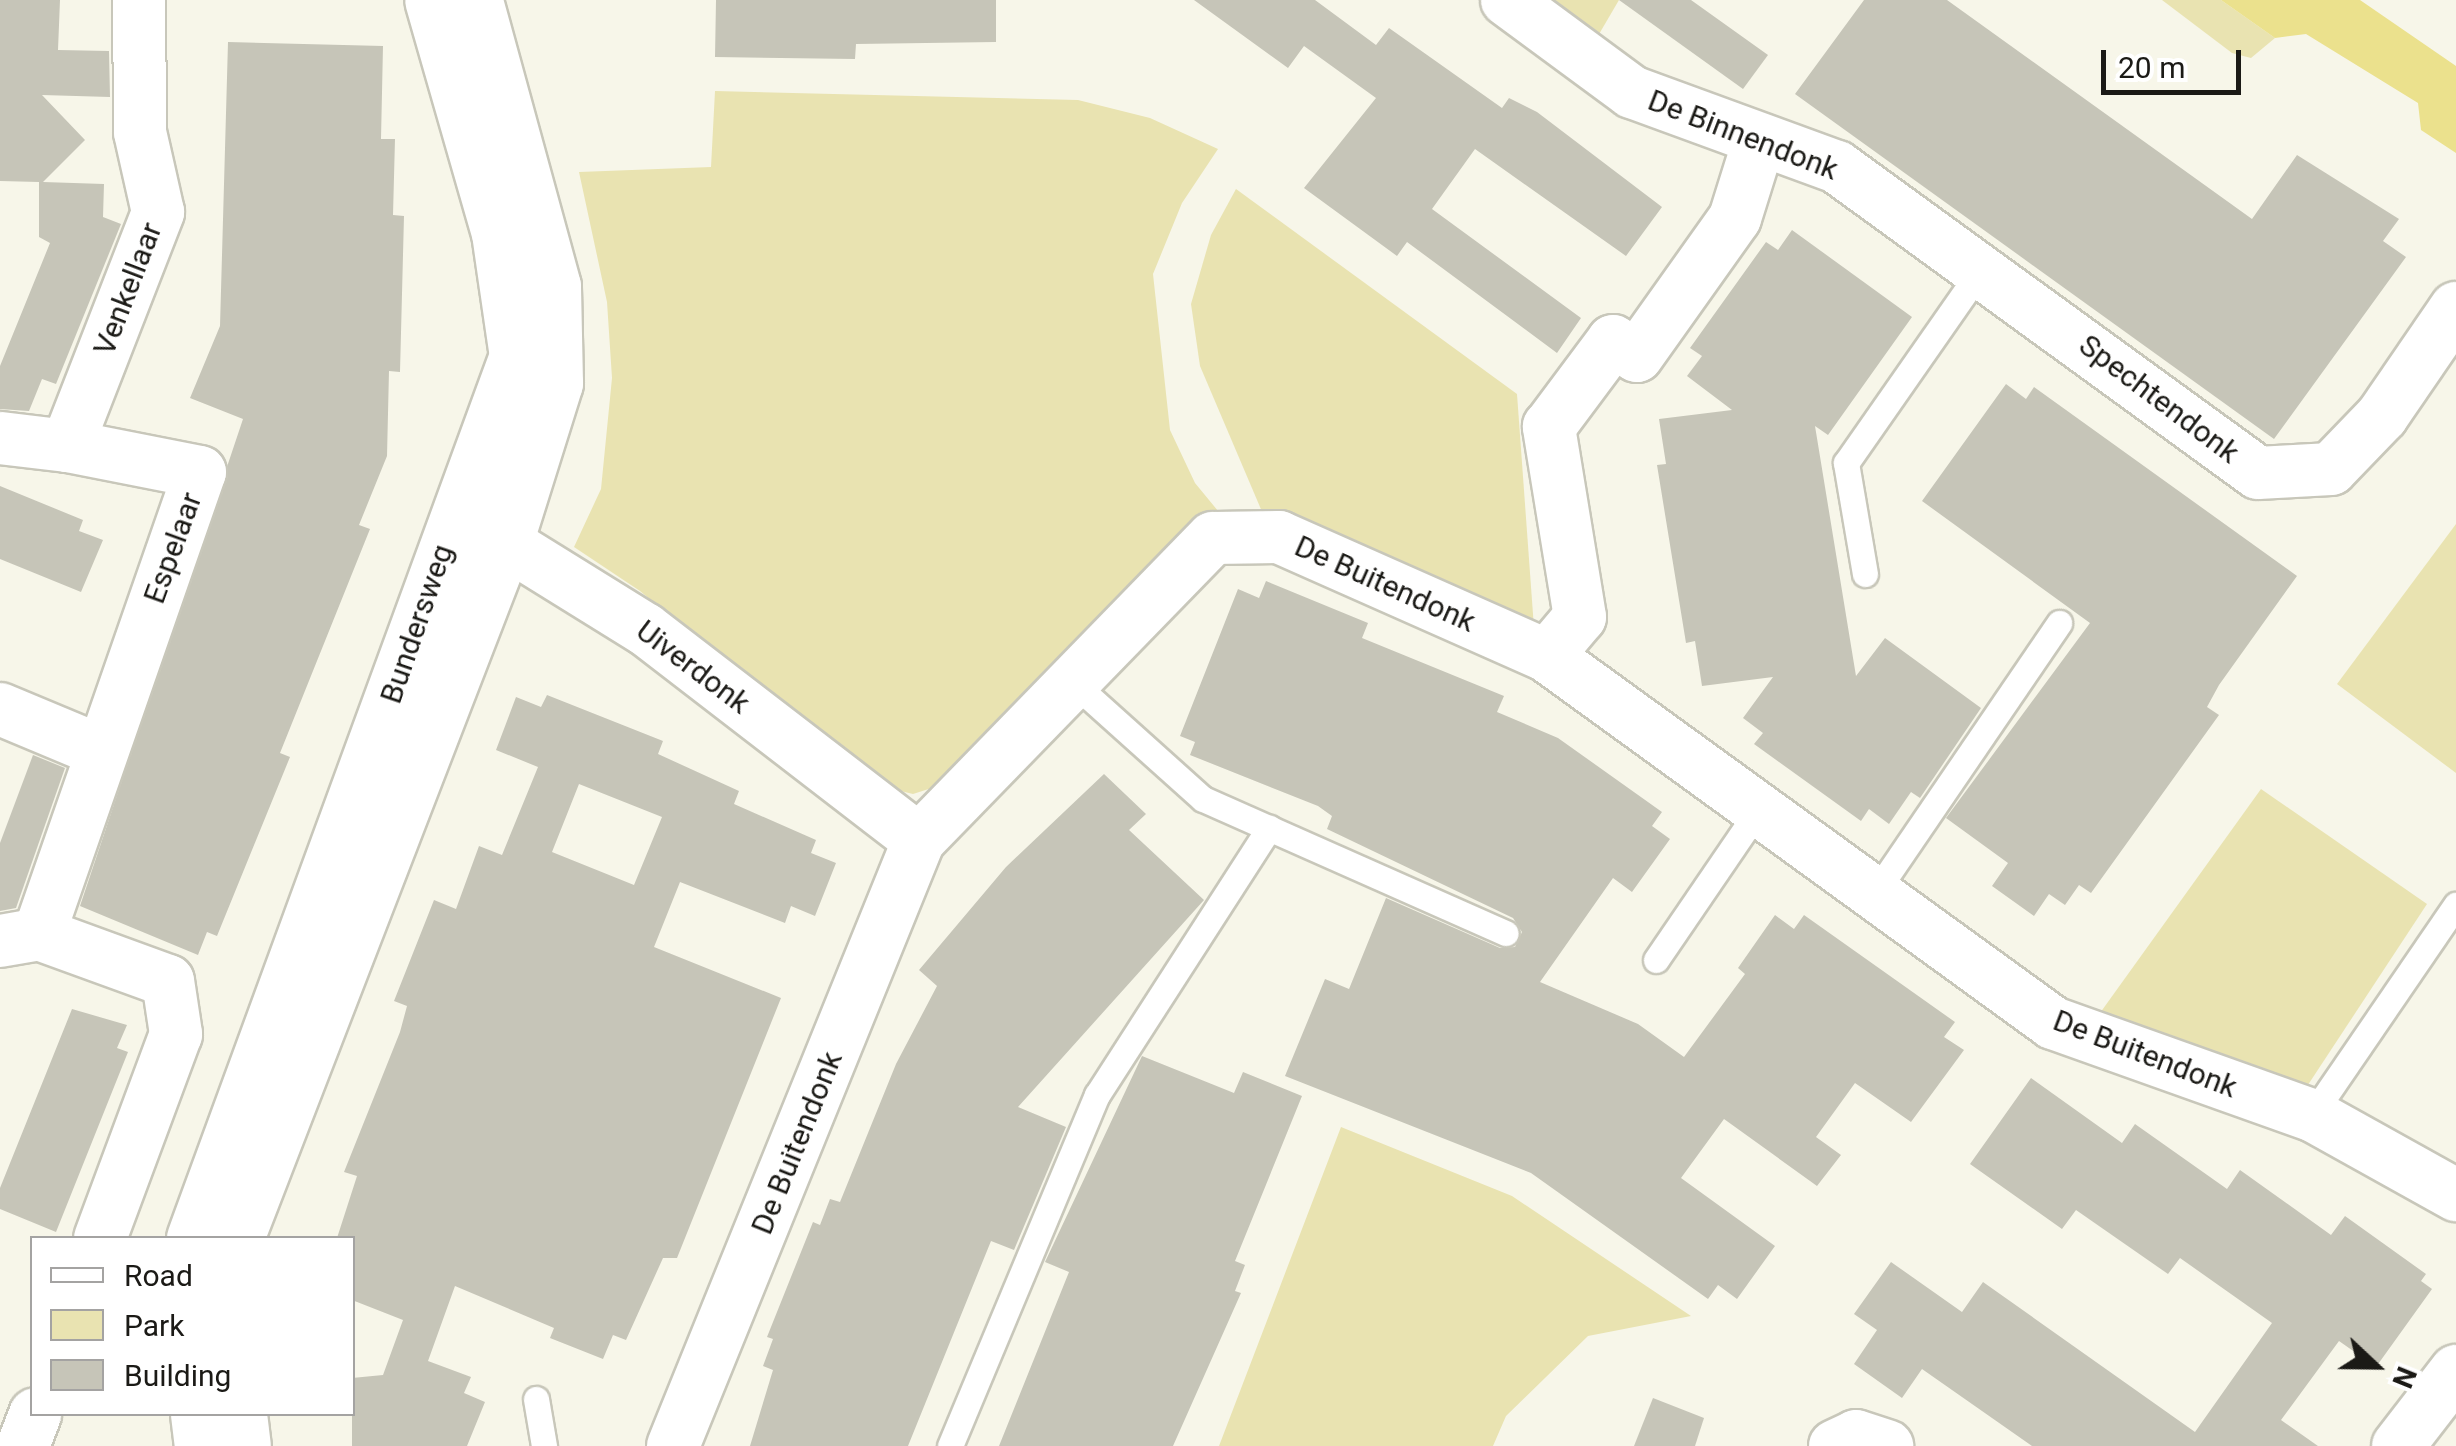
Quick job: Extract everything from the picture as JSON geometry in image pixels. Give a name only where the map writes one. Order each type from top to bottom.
[{"type":"street","name":"Venkellaar","points":[[67,446],[158,212],[140,132],[139,0]]},
{"type":"street","name":"Bundersweg","points":[[195,1236],[454,513],[517,356],[500,233],[432,0]]},
{"type":"street","name":"Bundersweg","points":[[237,1236],[506,539],[555,383],[553,286],[475,0]]},
{"type":"street","name":"De Binnendonk","points":[[1506,0],[1632,92],[1759,142],[1837,167],[1982,268]]},
{"type":"street","points":[[1547,656],[1580,617],[1549,427],[1613,341],[1637,356],[1736,218],[1759,142]]},
{"type":"street","name":"Spechtendonk","points":[[1982,268],[2258,473],[2331,469],[2382,416],[2456,308]]},
{"type":"street","points":[[0,438],[67,446]]},
{"type":"street","name":"Espelaar","points":[[67,446],[200,472],[101,751],[20,938],[168,982],[176,1034],[101,1236]]},
{"type":"street","name":"Uiverdonk","points":[[454,513],[506,539],[645,629],[920,840]]},
{"type":"street","name":"De Buitendonk","points":[[673,1446],[920,840],[1068,678],[1213,538],[1279,537],[1547,656],[1761,806],[2053,1023],[2312,1115],[2456,1194]]},
{"type":"street","points":[[0,709],[101,751]]},
{"type":"street","points":[[2398,1446],[2456,1371]]},
{"type":"street","points":[[22,1446],[34,1416]]},
{"type":"street","points":[[198,1416],[202,1446]]},
{"type":"street","points":[[239,1416],[243,1446]]},
{"type":"street","points":[[1835,1446],[1856,1436],[1887,1446]]},
{"type":"lane","points":[[1865,574],[1846,463],[1982,268]]},
{"type":"lane","points":[[1875,893],[2060,623]]},
{"type":"lane","points":[[1068,678],[1202,799],[1506,933]]},
{"type":"lane","points":[[1656,960],[1761,806]]},
{"type":"lane","points":[[950,1446],[1097,1095],[1269,828]]},
{"type":"lane","points":[[2312,1115],[2456,905]]},
{"type":"lane","points":[[536,1399],[544,1446]]},
{"type":"green space","points":[[1539,0],[1619,0],[1595,41]]},
{"type":"green space","points":[[2162,0],[2221,0],[2275,38],[2251,58],[2232,53]]},
{"type":"green space","points":[[715,91],[1078,100],[1150,118],[1218,149],[1182,203],[1153,274],[1170,430],[1195,483],[1223,517],[938,786],[913,794],[872,784],[640,591],[574,547],[601,489],[612,378],[607,302],[579,172],[711,167]]},
{"type":"green space","points":[[1236,189],[1517,394],[1534,628],[1263,514],[1200,366],[1191,304],[1211,235]]},
{"type":"green space","points":[[2456,524],[2456,773],[2337,684]]},
{"type":"green space","points":[[2261,789],[2427,904],[2300,1097],[2100,1013]]},
{"type":"green space","points":[[1341,1127],[1512,1196],[1691,1316],[1588,1336],[1506,1416],[1493,1446],[1219,1446]]},
{"type":"shaded area","points":[[2221,0],[2360,0],[2456,66],[2456,153],[2421,130],[2418,103],[2306,34],[2275,38]]},
{"type":"building","points":[[0,0],[60,0],[58,50],[109,51],[110,97],[42,95],[85,140],[43,182],[104,184],[103,217],[121,224],[56,384],[42,379],[29,411],[0,409],[0,366],[50,243],[39,237],[39,182],[0,181]]},
{"type":"building","points":[[716,0],[996,0],[996,42],[856,44],[855,59],[715,57]]},
{"type":"building","points":[[1194,0],[1315,0],[1376,45],[1389,28],[1502,108],[1509,98],[1537,112],[1662,207],[1626,256],[1475,149],[1432,209],[1581,318],[1557,353],[1407,242],[1397,256],[1304,188],[1376,98],[1304,46],[1288,68]]},
{"type":"building","points":[[1619,0],[1691,0],[1768,55],[1743,89]]},
{"type":"building","points":[[1864,0],[1947,0],[2252,219],[2297,155],[2399,219],[2383,241],[2406,257],[2274,439],[1795,94]]},
{"type":"building","points":[[228,42],[383,46],[381,139],[395,139],[393,215],[404,216],[400,372],[389,371],[387,456],[359,525],[370,529],[280,753],[290,757],[217,936],[207,932],[198,955],[80,906],[243,419],[190,398],[220,326]]},
{"type":"building","points":[[1792,230],[1912,317],[1828,435],[1815,426],[1856,676],[1885,638],[1981,708],[1920,798],[1911,792],[1889,824],[1869,809],[1861,821],[1754,744],[1763,733],[1743,718],[1773,677],[1702,686],[1695,641],[1686,643],[1657,465],[1666,464],[1659,419],[1732,410],[1687,376],[1702,356],[1690,348],[1766,242],[1778,250]]},
{"type":"building","points":[[2006,384],[2026,399],[2034,387],[2297,576],[2219,685],[2207,707],[2219,715],[2091,893],[2079,885],[2065,905],[2049,894],[2034,916],[1992,886],[2008,863],[1946,818],[2090,623],[1922,501]]},
{"type":"building","points":[[0,486],[83,520],[79,531],[103,540],[81,592],[0,559]]},
{"type":"building","points":[[1266,581],[1368,623],[1362,638],[1504,696],[1497,712],[1558,738],[1662,812],[1652,826],[1670,839],[1632,892],[1613,878],[1540,982],[1638,1024],[1684,1057],[1745,974],[1738,968],[1775,915],[1794,929],[1804,915],[1955,1022],[1944,1037],[1964,1050],[1911,1122],[1855,1083],[1816,1137],[1841,1155],[1817,1186],[1724,1119],[1681,1178],[1775,1246],[1737,1299],[1718,1285],[1708,1299],[1531,1173],[1285,1076],[1325,979],[1349,989],[1386,898],[1500,948],[1515,947],[1522,932],[1513,918],[1327,829],[1332,816],[1318,806],[1190,755],[1195,742],[1180,736],[1238,589],[1259,598]]},
{"type":"building","points":[[547,695],[663,741],[658,754],[739,791],[734,804],[816,840],[811,853],[836,863],[815,916],[791,906],[785,923],[680,882],[654,947],[781,998],[677,1258],[663,1258],[626,1340],[613,1335],[603,1359],[550,1338],[554,1328],[455,1286],[428,1361],[471,1377],[464,1393],[485,1402],[467,1446],[352,1446],[355,1378],[383,1375],[403,1320],[355,1301],[355,1236],[338,1236],[357,1176],[344,1172],[400,1032],[407,1006],[394,1001],[434,900],[456,909],[479,846],[502,855],[538,767],[496,750],[516,697],[541,707]],"holes":[[[579,784],[662,817],[634,885],[552,852]]]},
{"type":"building","points":[[33,755],[65,768],[16,908],[0,911],[0,843]]},
{"type":"building","points":[[1104,774],[1146,814],[1129,830],[1204,900],[1018,1107],[1066,1127],[1014,1250],[991,1241],[908,1446],[750,1446],[773,1370],[763,1366],[773,1339],[767,1337],[813,1222],[820,1225],[830,1199],[840,1202],[896,1064],[937,986],[919,970],[1006,867]]},
{"type":"building","points":[[72,1009],[127,1025],[117,1048],[128,1052],[56,1232],[0,1209],[0,1188]]},
{"type":"building","points":[[1142,1056],[1234,1093],[1243,1072],[1302,1096],[1235,1261],[1245,1265],[1235,1291],[1241,1293],[1173,1446],[999,1446],[1069,1272],[1045,1262]]},
{"type":"building","points":[[2031,1078],[2122,1143],[2135,1124],[2227,1189],[2240,1170],[2331,1235],[2345,1216],[2426,1274],[2421,1281],[2432,1289],[2376,1367],[2339,1341],[2281,1420],[2318,1446],[2032,1446],[1922,1369],[1902,1398],[1854,1364],[1877,1330],[1854,1314],[1891,1262],[1962,1312],[1983,1282],[2195,1432],[2272,1323],[2180,1258],[2168,1274],[2076,1210],[2062,1229],[1970,1164]]},
{"type":"building","points":[[1653,1398],[1704,1418],[1695,1446],[1634,1446]]}]
